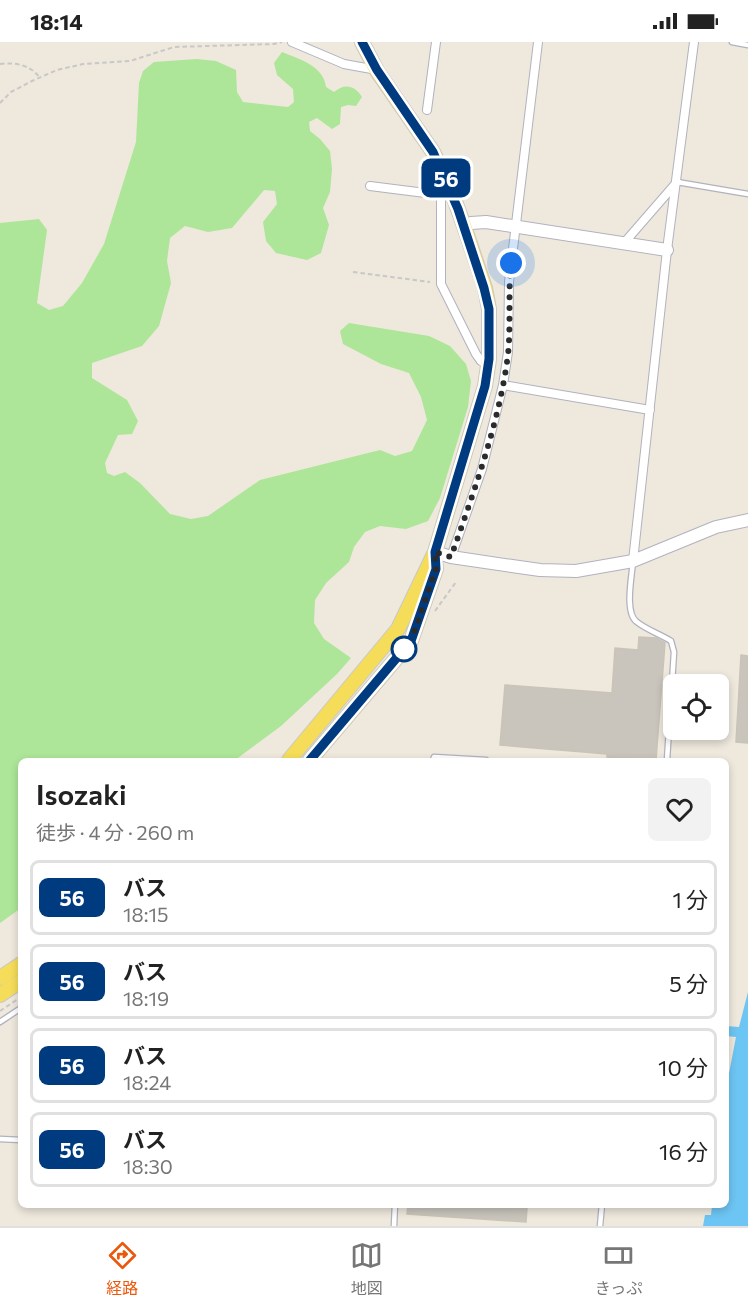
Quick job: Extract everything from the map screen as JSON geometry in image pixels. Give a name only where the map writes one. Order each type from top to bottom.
[{"type":"main road","points":[[291,758],[398,629],[435,552],[485,386],[488,364],[489,309],[464,226],[446,193],[433,152],[377,70],[362,42]]},
{"type":"main road","points":[[312,758],[411,641],[436,569],[435,552]]},
{"type":"main road","points":[[0,978],[18,966]]},
{"type":"main road","points":[[0,995],[18,983]]},
{"type":"street","points":[[292,42],[309,46],[344,64],[377,70]]},
{"type":"street","points":[[427,110],[436,42]]},
{"type":"street","points":[[451,557],[482,469],[503,385],[508,352],[509,282],[538,42]]},
{"type":"street","points":[[633,561],[667,250],[694,42]]},
{"type":"street","points":[[624,243],[677,182]]},
{"type":"street","points":[[370,186],[446,193],[441,284],[476,354],[481,361],[488,364]]},
{"type":"street","points":[[464,226],[479,222],[515,226],[667,250]]},
{"type":"street","points":[[503,385],[650,410]]},
{"type":"street","points":[[435,552],[451,557],[540,570],[576,572],[633,561],[716,527],[748,520]]},
{"type":"lane","points":[[732,42],[748,45]]},
{"type":"lane","points":[[677,182],[748,194]]},
{"type":"lane","points":[[633,561],[631,615],[635,621],[670,641],[674,652],[667,758]]},
{"type":"lane","points":[[434,758],[451,758]]},
{"type":"lane","points":[[0,1022],[18,1010]]},
{"type":"lane","points":[[0,1139],[18,1140]]},
{"type":"lane","points":[[394,1226],[395,1208]]},
{"type":"lane","points":[[600,1226],[602,1208]]},
{"type":"path","points":[[0,103],[11,92],[57,70],[83,64],[130,61],[174,47],[282,42]]},
{"type":"path","points":[[0,64],[8,63],[34,69],[40,78]]},
{"type":"path","points":[[353,272],[441,284]]},
{"type":"green space","points":[[282,52],[310,64],[321,74],[326,87],[334,92],[345,86],[353,88],[362,97],[356,106],[341,107],[340,124],[332,129],[317,118],[309,122],[310,131],[330,151],[332,169],[330,192],[323,208],[329,225],[321,253],[307,260],[276,253],[266,241],[263,222],[277,204],[275,191],[264,190],[232,228],[208,232],[185,226],[170,238],[167,261],[171,283],[159,326],[142,346],[92,363],[92,378],[127,400],[138,421],[132,434],[118,435],[105,463],[107,473],[114,476],[125,472],[140,483],[170,514],[191,519],[208,516],[260,480],[380,450],[395,456],[412,451],[427,420],[421,397],[409,373],[381,364],[343,344],[340,331],[349,323],[429,336],[450,346],[466,364],[471,381],[468,407],[440,498],[428,521],[406,529],[380,526],[365,532],[354,547],[349,562],[326,583],[315,600],[314,623],[324,639],[351,658],[281,726],[238,758],[18,758],[18,910],[0,923],[0,223],[39,219],[47,230],[37,303],[49,310],[63,306],[82,283],[104,244],[136,142],[139,83],[143,71],[154,62],[197,59],[216,61],[236,70],[237,92],[243,102],[288,107],[294,102],[293,89],[277,75],[274,63]]},
{"type":"water","points":[[748,992],[748,1226],[703,1226],[705,1215],[711,1215],[712,1208],[729,1208],[729,1073],[736,1037],[729,1036],[729,1026],[739,1027]]},
{"type":"building","points":[[639,637],[656,638],[665,643],[656,758],[607,757],[607,754],[500,745],[505,685],[612,693],[615,648],[638,650]]},
{"type":"building","points":[[741,655],[748,656],[748,743],[736,742]]},
{"type":"building","points":[[408,1208],[527,1208],[526,1222],[407,1214]]},
{"type":"bus line","name":"56","points":[[312,758],[411,641],[436,569],[435,552],[485,386],[489,359],[489,309],[450,187],[433,152],[377,70],[362,42]]},
{"type":"route","points":[[404,649],[411,641],[436,569],[435,552],[451,557],[482,469],[503,385],[508,352],[511,263]]}]
